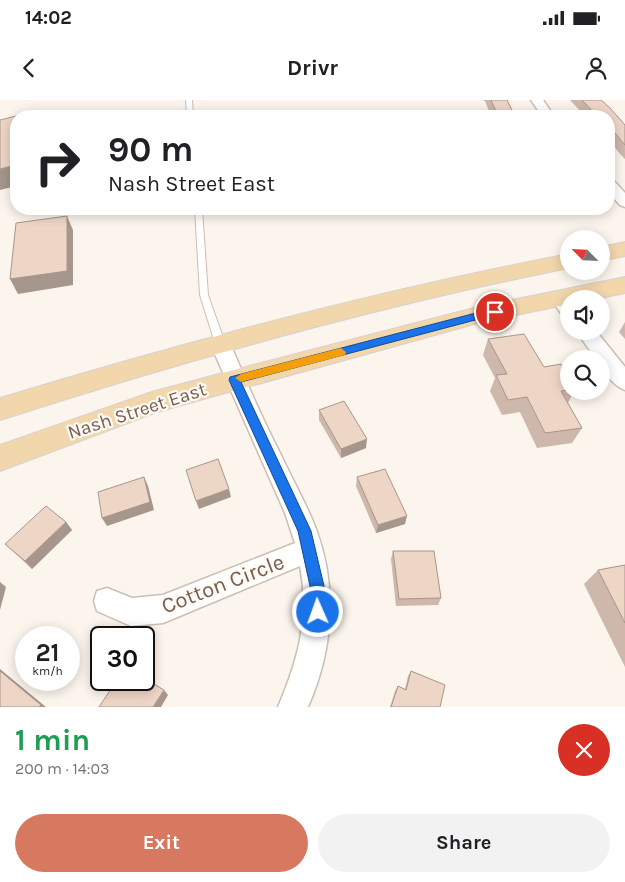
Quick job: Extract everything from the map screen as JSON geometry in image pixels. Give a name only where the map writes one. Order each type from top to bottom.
[{"type":"main road","points":[[610,252],[625,249]]},
{"type":"main road","points":[[0,409],[150,362],[388,299],[560,263]]},
{"type":"main road","name":"Nash Street East","points":[[610,290],[625,285]]},
{"type":"main road","name":"Nash Street East","points":[[0,458],[152,403],[234,380],[478,315],[560,305]]},
{"type":"street","points":[[615,191],[625,202]]},
{"type":"street","points":[[592,340],[625,382]]},
{"type":"street","points":[[220,343],[234,380],[304,531],[317,586],[313,658],[293,707]]},
{"type":"street","name":"Cotton Circle","points":[[107,601],[132,612],[163,610],[309,550]]},
{"type":"lane","points":[[198,215],[204,295],[220,343]]},
{"type":"building","points":[[491,100],[507,100],[512,110],[495,110]]},
{"type":"building","points":[[582,100],[601,100],[612,110],[591,110]]},
{"type":"building","points":[[615,114],[625,125],[625,145],[615,133]]},
{"type":"building","points":[[10,118],[10,166],[0,169],[0,120]]},
{"type":"building","points":[[67,216],[67,271],[10,279],[16,223]]},
{"type":"building","points":[[524,334],[544,367],[560,364],[560,400],[566,400],[582,428],[545,433],[527,397],[508,400],[496,375],[507,374],[488,339]]},
{"type":"building","points":[[344,401],[367,439],[341,449],[319,410]]},
{"type":"building","points":[[218,459],[229,489],[196,501],[186,470]]},
{"type":"building","points":[[385,469],[407,516],[378,525],[357,477]]},
{"type":"building","points":[[144,477],[150,502],[102,518],[98,492]]},
{"type":"building","points":[[46,506],[66,522],[25,561],[5,544]]},
{"type":"building","points":[[393,551],[434,551],[441,598],[399,599]]},
{"type":"building","points":[[625,565],[625,623],[598,570]]},
{"type":"building","points":[[0,671],[15,683],[15,691],[24,691],[41,705],[39,707],[0,707]]},
{"type":"building","points":[[411,671],[445,685],[440,707],[391,707],[398,686],[406,690]]},
{"type":"building","points":[[155,685],[164,690],[153,707],[99,707],[110,691],[155,691]]},
{"type":"slow traffic","points":[[241,378],[341,352]]},
{"type":"route","points":[[318,612],[317,586],[304,531],[234,380],[495,312]]}]
